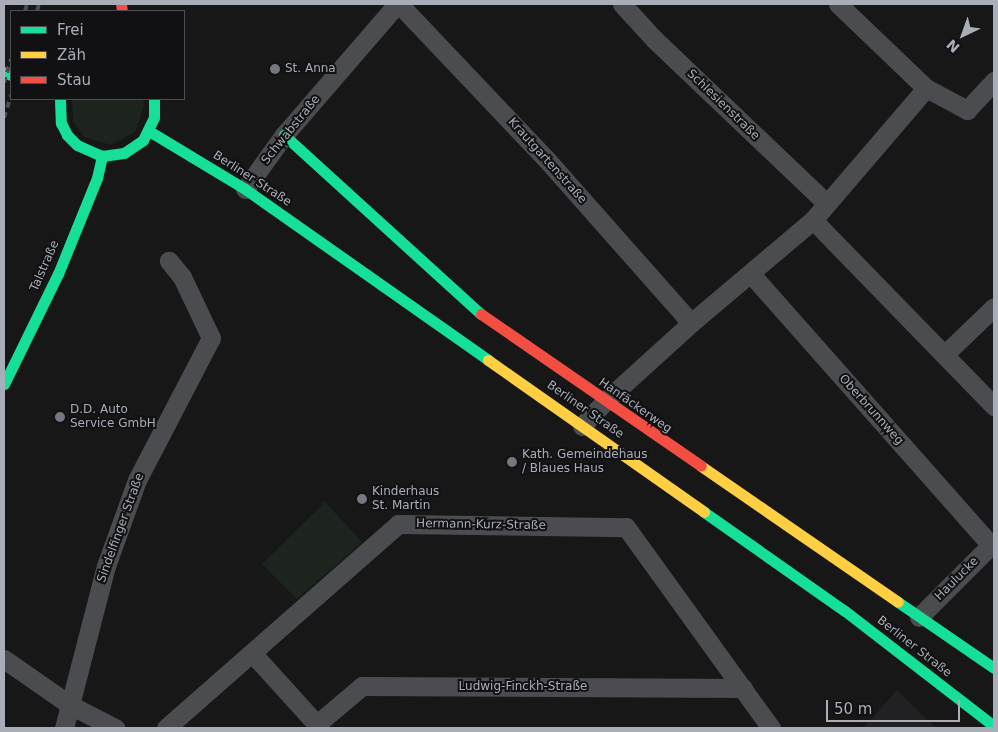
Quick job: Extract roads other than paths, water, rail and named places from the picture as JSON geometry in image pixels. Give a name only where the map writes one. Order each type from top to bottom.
[{"type":"main road","points":[[60,100],[61,123],[67,135],[82,149],[102,156],[124,153],[139,144],[149,131],[154,117],[154,100]]},
{"type":"main road","name":"Berliner Straße","points":[[149,131],[245,189],[846,611],[994,726]]},
{"type":"main road","name":"Hanfäckerweg","points":[[284,135],[469,306],[604,402],[994,668]]},
{"type":"main road","name":"Talstraße","points":[[4,384],[58,274],[97,178],[102,156]]},
{"type":"street","name":"Schwabstraße","points":[[245,189],[284,135],[398,4]]},
{"type":"street","name":"Krautgartenstraße","points":[[398,4],[547,160],[691,323]]},
{"type":"street","name":"Schlesienstraße","points":[[622,4],[654,39],[826,203]]},
{"type":"street","points":[[838,4],[926,88],[966,110],[994,81]]},
{"type":"street","points":[[582,426],[604,402],[691,323],[813,220],[926,88]]},
{"type":"street","points":[[813,220],[946,354],[994,406]]},
{"type":"street","name":"Sindelfinger Straße","points":[[64,728],[106,566],[136,480],[211,338],[182,277],[169,261]]},
{"type":"street","name":"Oberbrunnweg","points":[[751,274],[993,543]]},
{"type":"street","points":[[946,354],[994,307]]},
{"type":"street","name":"Hermann-Kurz-Straße","points":[[166,728],[398,524],[626,527],[771,728]]},
{"type":"street","name":"Haulucke","points":[[919,617],[993,543]]},
{"type":"street","points":[[252,653],[318,726]]},
{"type":"street","points":[[4,659],[70,705],[115,728]]},
{"type":"street","name":"Ludwig-Finckh-Straße","points":[[318,726],[362,686],[743,688]]},
{"type":"railway","points":[[25,10],[27,4]]},
{"type":"railway","points":[[37,10],[39,4]]},
{"type":"railway","points":[[4,83],[10,62]]},
{"type":"railway","points":[[4,118],[10,98]]},
{"type":"place","name":"St. Anna","points":[[275,69]]},
{"type":"place","name":"D.D. Auto Service GmbH","points":[[60,417]]},
{"type":"place","name":"Kath. Gemeindehaus / Blaues Haus","points":[[512,462]]},
{"type":"place","name":"Kinderhaus St. Martin","points":[[362,499]]}]
